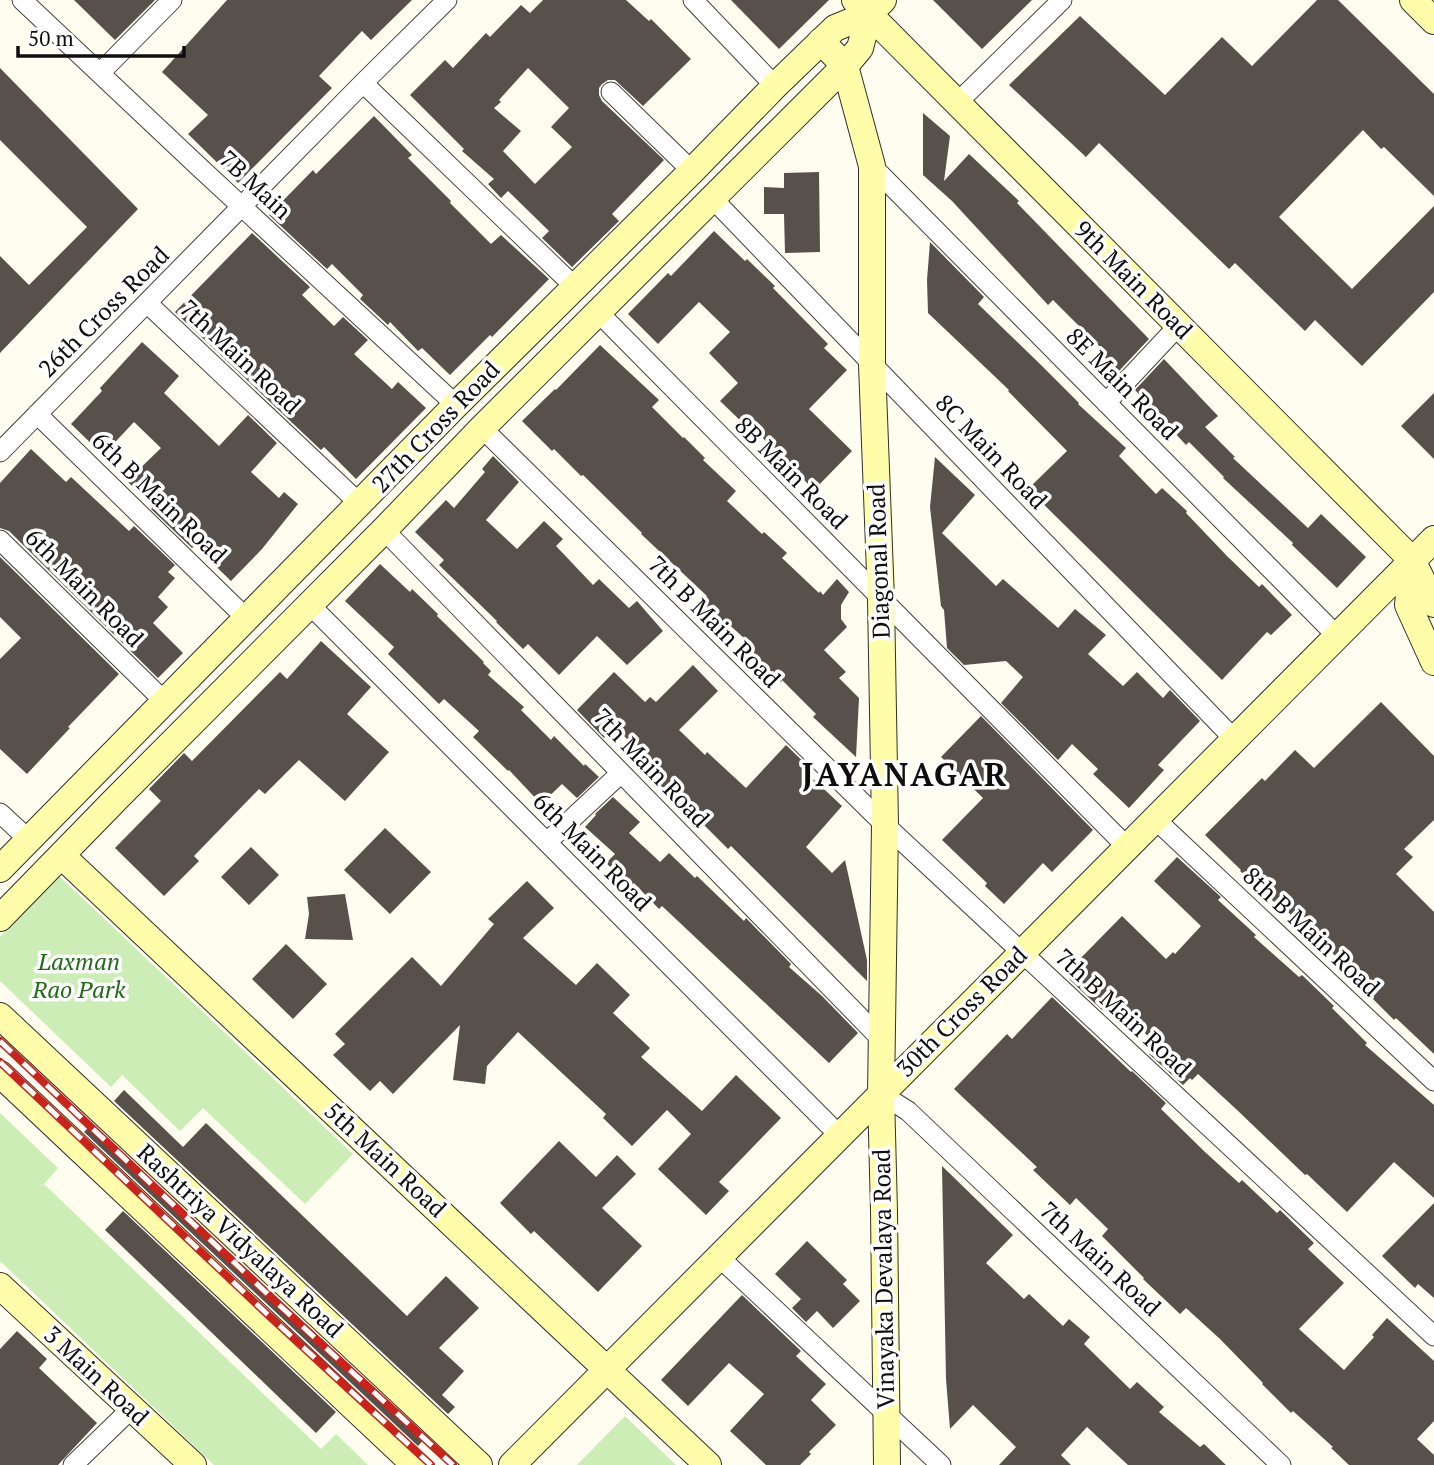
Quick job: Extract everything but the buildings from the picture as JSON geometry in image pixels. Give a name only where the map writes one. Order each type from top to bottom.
[{"type":"street","name":"7B Main","points":[[22,0],[456,405]]},
{"type":"street","points":[[100,73],[172,0]]},
{"type":"street","name":"26th Cross Road","points":[[0,452],[447,0]]},
{"type":"street","points":[[693,0],[775,86]]},
{"type":"street","points":[[957,103],[1062,0]]},
{"type":"street","points":[[1413,0],[1434,21]]},
{"type":"street","name":"27th Cross Road","points":[[0,869],[456,405],[775,86],[835,28],[869,5]]},
{"type":"street","name":"27th Cross Road","points":[[0,918],[482,428],[845,66],[860,48],[869,5]]},
{"type":"street","name":"9th Main Road","points":[[869,5],[957,103],[1412,560],[1434,604]]},
{"type":"street","name":"Diagonal Road","points":[[821,41],[845,66],[872,166],[872,365],[881,600],[885,825],[881,1094]]},
{"type":"street","points":[[363,83],[575,287]]},
{"type":"street","points":[[611,92],[692,171]]},
{"type":"street","name":"8E Main Road","points":[[872,166],[1337,636]]},
{"type":"street","name":"8C Main Road","points":[[713,199],[1234,739]]},
{"type":"street","name":"7th Main Road","points":[[147,303],[360,504]]},
{"type":"street","name":"8B Main Road","points":[[598,312],[1127,847]]},
{"type":"street","points":[[1106,403],[1179,325]]},
{"type":"street","name":"6th B Main Road","points":[[37,414],[246,618]]},
{"type":"street","name":"7th B Main Road","points":[[482,428],[885,825],[1434,1336]]},
{"type":"street","name":"7th Main Road","points":[[384,530],[883,1041]]},
{"type":"street","name":"30th Cross Road","points":[[512,1465],[1434,539]]},
{"type":"street","name":"6th Main Road","points":[[0,540],[164,701]]},
{"type":"street","points":[[1412,560],[1408,605],[1434,662]]},
{"type":"street","name":"6th Main Road","points":[[309,604],[840,1136]]},
{"type":"street","points":[[547,842],[621,773]]},
{"type":"street","points":[[0,813],[28,839]]},
{"type":"street","name":"8th B Main Road","points":[[1155,819],[1434,1081]]},
{"type":"street","name":"5th Main Road","points":[[62,856],[708,1465]]},
{"type":"street","name":"Rashtriya Vidyalaya Road","points":[[0,1016],[480,1465]]},
{"type":"street","name":"Rashtriya Vidyalaya Road","points":[[0,1074],[415,1465]]},
{"type":"street","name":"7th Main Road","points":[[881,1094],[908,1111],[1281,1465]]},
{"type":"street","name":"Vinayaka Devalaya Road","points":[[881,1094],[887,1465]]},
{"type":"street","points":[[719,1257],[941,1465]]},
{"type":"street","name":"3 Main Road","points":[[1,1289],[193,1465]]},
{"type":"street","points":[[74,1465],[131,1409]]},
{"type":"green space","name":"Laxman Rao Park","points":[[58,875],[353,1154],[305,1204],[203,1108],[180,1131],[122,1075],[111,1087],[0,981],[0,937]]},
{"type":"green space","points":[[0,1113],[58,1168],[44,1184],[321,1449],[336,1434],[368,1465],[214,1465],[0,1261]]},
{"type":"green space","points":[[625,1416],[676,1465],[577,1465]]},
{"type":"railway","points":[[0,1041],[453,1465]]},
{"type":"railway","points":[[0,1062],[431,1465]]},
{"type":"district","name":"JAYANAGAR","points":[[905,775]]}]
